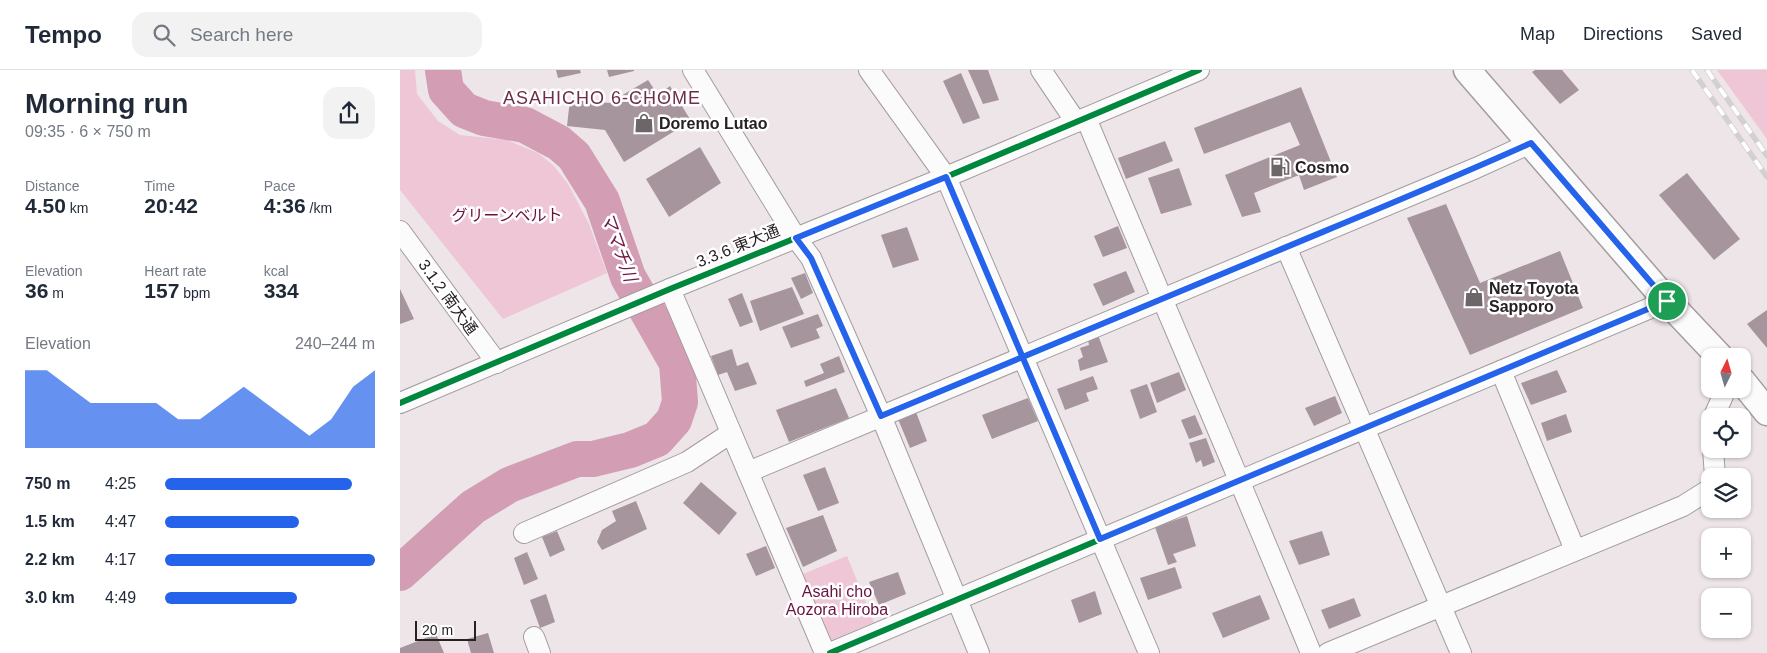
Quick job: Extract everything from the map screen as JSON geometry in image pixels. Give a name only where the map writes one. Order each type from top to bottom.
[{"type":"main road","points":[[1467,70],[1667,301],[1711,348]]},
{"type":"main road","points":[[1751,392],[1766,410]]},
{"type":"street","points":[[693,70],[796,238],[811,258],[881,416],[979,653]]},
{"type":"street","points":[[869,70],[946,177],[1149,653]]},
{"type":"street","points":[[1041,70],[1081,120],[1162,299],[1240,480],[1311,653]]},
{"type":"street","name":"3.3.6 東大通","points":[[400,403],[661,293],[946,177],[1198,70]]},
{"type":"street","points":[[748,472],[1476,168],[1531,143]]},
{"type":"street","name":"3.1.2 南大通","points":[[400,231],[497,363]]},
{"type":"street","points":[[1286,247],[1461,653]]},
{"type":"street","points":[[661,293],[731,433],[825,653]]},
{"type":"street","points":[[830,653],[1667,301]]},
{"type":"street","points":[[1501,371],[1575,550]]},
{"type":"street","points":[[524,533],[687,462],[731,433]]},
{"type":"street","points":[[1328,653],[1682,506],[1701,494]]},
{"type":"green space","name":"グリーンベルト","points":[[400,70],[415,70],[417,94],[438,121],[460,135],[507,140],[538,153],[554,166],[568,184],[589,224],[607,273],[503,319],[400,190]]},
{"type":"green space","points":[[1717,70],[1767,70],[1767,139]]},
{"type":"green space","name":"Asahi cho Aozora Hiroba","points":[[847,556],[874,622],[827,642],[798,576]]},
{"type":"building","points":[[556,70],[580,70],[581,73],[558,78]]},
{"type":"building","points":[[607,70],[634,70],[634,71],[609,77]]},
{"type":"building","points":[[968,70],[988,70],[999,100],[983,104]]},
{"type":"building","points":[[1535,70],[1562,70],[1579,90],[1560,104],[1532,72]]},
{"type":"building","points":[[961,73],[980,118],[963,124],[943,81]]},
{"type":"building","points":[[648,80],[658,95],[670,86],[691,121],[624,162],[605,130],[567,126],[570,99],[609,103]]},
{"type":"building","points":[[1301,87],[1337,177],[1304,190],[1299,175],[1254,193],[1261,212],[1242,217],[1225,175],[1300,145],[1290,122],[1204,154],[1194,128]]},
{"type":"building","points":[[1165,141],[1173,161],[1126,179],[1118,158]]},
{"type":"building","points":[[700,147],[721,183],[669,217],[646,179]]},
{"type":"building","points":[[1179,168],[1192,205],[1161,214],[1148,178]]},
{"type":"building","points":[[1687,173],[1740,239],[1714,260],[1659,195]]},
{"type":"building","points":[[1446,204],[1480,283],[1560,251],[1583,308],[1470,355],[1407,218]]},
{"type":"building","points":[[1118,226],[1127,248],[1103,257],[1094,236]]},
{"type":"building","points":[[907,227],[919,260],[893,268],[881,235]]},
{"type":"building","points":[[1126,271],[1135,292],[1103,306],[1093,284]]},
{"type":"building","points":[[805,273],[813,293],[801,299],[791,278]]},
{"type":"building","points":[[792,287],[804,314],[760,331],[750,301]]},
{"type":"building","points":[[400,289],[414,319],[400,324]]},
{"type":"building","points":[[742,293],[753,322],[740,327],[728,299]]},
{"type":"building","points":[[1767,310],[1767,348],[1747,324]]},
{"type":"building","points":[[818,314],[823,326],[816,329],[820,338],[791,348],[782,327]]},
{"type":"building","points":[[1098,335],[1108,362],[1080,371],[1078,360],[1083,357],[1080,348],[1089,345],[1088,340]]},
{"type":"building","points":[[732,349],[737,366],[748,362],[757,384],[735,391],[727,372],[718,375],[711,356]]},
{"type":"building","points":[[839,356],[845,372],[806,387],[804,381],[824,373],[820,364]]},
{"type":"building","points":[[1557,370],[1567,392],[1531,405],[1521,383]]},
{"type":"building","points":[[1179,372],[1186,390],[1157,403],[1150,383]]},
{"type":"building","points":[[1093,376],[1098,389],[1086,393],[1089,401],[1065,410],[1057,389]]},
{"type":"building","points":[[1147,384],[1157,412],[1140,419],[1130,390]]},
{"type":"building","points":[[836,388],[849,418],[789,442],[776,410]]},
{"type":"building","points":[[1335,396],[1342,413],[1314,426],[1305,408]]},
{"type":"building","points":[[1028,398],[1038,421],[992,439],[982,415]]},
{"type":"building","points":[[916,412],[927,441],[910,448],[898,419]]},
{"type":"building","points":[[1566,414],[1572,432],[1547,441],[1541,423]]},
{"type":"building","points":[[1195,415],[1203,434],[1189,439],[1181,420]]},
{"type":"building","points":[[1206,438],[1215,462],[1203,467],[1201,460],[1196,463],[1189,443]]},
{"type":"building","points":[[825,467],[839,503],[818,511],[803,475]]},
{"type":"building","points":[[701,482],[737,513],[719,535],[683,503]]},
{"type":"building","points":[[636,501],[647,529],[602,550],[597,542],[602,530],[616,521],[612,511]]},
{"type":"building","points":[[823,515],[837,551],[803,567],[786,528]]},
{"type":"building","points":[[1187,516],[1196,546],[1173,554],[1177,562],[1168,565],[1155,527]]},
{"type":"building","points":[[557,531],[565,550],[550,557],[542,537]]},
{"type":"building","points":[[1322,531],[1330,555],[1299,565],[1289,541]]},
{"type":"building","points":[[766,546],[775,568],[756,576],[746,554]]},
{"type":"building","points":[[527,552],[538,579],[524,585],[514,558]]},
{"type":"building","points":[[1175,567],[1182,588],[1148,600],[1140,578]]},
{"type":"building","points":[[898,572],[906,594],[879,605],[869,582]]},
{"type":"building","points":[[1095,591],[1102,614],[1079,623],[1071,600]]},
{"type":"building","points":[[546,594],[555,622],[540,628],[530,600]]},
{"type":"building","points":[[1260,595],[1270,619],[1223,638],[1212,613]]},
{"type":"building","points":[[1354,598],[1361,616],[1329,629],[1321,610]]},
{"type":"building","points":[[488,633],[494,653],[471,653],[467,639]]},
{"type":"building","points":[[436,634],[444,653],[400,653],[400,648]]},
{"type":"waterway","name":"ママチ川","points":[[400,573],[473,507],[509,485],[577,459],[593,459],[630,450],[657,439],[674,420],[680,402],[677,363],[628,277],[602,201],[574,156],[559,143],[525,125],[484,118],[464,110],[446,90],[443,70]]},
{"type":"railway","points":[[1692,70],[1767,177]]},
{"type":"railway","points":[[1707,70],[1767,156]]},
{"type":"cycle path","points":[[400,403],[1199,70]]},
{"type":"cycle path","points":[[830,653],[1667,301]]},
{"type":"place","name":"Doremo Lutao","points":[[644,123]]},
{"type":"place","name":"Cosmo","points":[[1280,167]]},
{"type":"place","name":"Netz Toyota Sapporo","points":[[1474,297]]},
{"type":"district","name":"ASAHICHO 6-CHOME","points":[[602,98]]},
{"type":"route","points":[[1667,301],[1100,539],[1022,357],[946,177],[796,238],[811,258],[881,416],[1022,357],[1476,168],[1531,143],[1667,301]]}]
